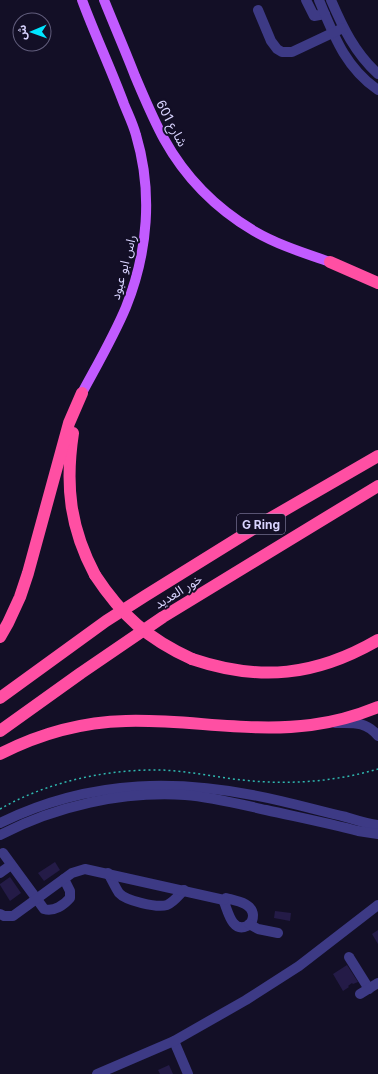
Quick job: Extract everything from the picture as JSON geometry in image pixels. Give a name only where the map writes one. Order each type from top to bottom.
[{"type":"highway","points":[[330,262],[378,274]]},
{"type":"highway","points":[[330,262],[378,283]]},
{"type":"highway","points":[[82,393],[70,456],[69,477],[71,504],[75,526],[82,548],[95,575],[107,593],[131,621],[163,645],[192,660],[233,671],[273,673],[316,667],[339,660],[378,640]]},
{"type":"highway","points":[[0,637],[20,598],[69,423],[82,393]]},
{"type":"highway","name":"خور العديد","points":[[0,698],[106,621],[145,596],[269,519],[378,456]]},
{"type":"highway","name":"خور العديد","points":[[0,731],[163,617],[378,486]]},
{"type":"highway","points":[[0,754],[29,741],[59,731],[113,722],[146,721],[267,727],[310,725],[328,722],[378,707]]},
{"type":"main road","name":"راس ابو عبود","points":[[82,0],[135,134],[142,159],[147,204],[146,229],[142,255],[134,284],[126,307],[82,393]]},
{"type":"main road","name":"شارع 601","points":[[104,0],[154,120],[165,140],[192,179],[211,200],[254,231],[298,252],[330,262]]},
{"type":"street","points":[[306,0],[314,16],[325,14]]},
{"type":"street","points":[[319,0],[340,49],[353,68],[378,90]]},
{"type":"street","points":[[331,0],[343,28],[359,55],[378,74]]},
{"type":"street","points":[[258,10],[271,41],[277,49],[282,52],[292,52],[343,28]]},
{"type":"street","points":[[328,722],[359,724],[372,729],[378,736]]},
{"type":"street","points":[[0,823],[45,804],[91,792],[125,787],[163,785],[204,787],[245,793],[378,825]]},
{"type":"street","points":[[0,835],[37,818],[66,808],[102,801],[164,795],[185,795],[216,799],[378,834]]},
{"type":"street","points":[[3,853],[43,908],[49,911],[55,909],[70,898],[71,893],[64,879]]},
{"type":"street","points":[[0,873],[11,865]]},
{"type":"street","points":[[0,914],[4,916],[13,916],[72,873],[81,869],[90,869],[224,900],[228,899],[251,908],[253,915],[249,924],[239,927],[233,924],[224,900]]},
{"type":"street","points":[[108,873],[119,893],[125,898],[131,900],[162,906],[173,901],[184,890]]},
{"type":"street","points":[[97,1074],[174,1041],[283,978],[378,905]]},
{"type":"street","points":[[249,924],[262,930],[278,933]]},
{"type":"street","points":[[349,957],[364,992],[378,983]]},
{"type":"street","points":[[174,1041],[188,1074]]},
{"type":"building","points":[[55,862],[60,870],[44,881],[38,873]]},
{"type":"building","points":[[10,877],[21,893],[10,901],[0,884]]},
{"type":"building","points":[[275,911],[291,913],[290,921],[274,918]]},
{"type":"building","points":[[378,930],[378,944],[372,934]]},
{"type":"building","points":[[347,965],[358,982],[352,983],[343,991],[333,974]]},
{"type":"building","points":[[169,1065],[173,1074],[160,1074],[158,1070]]}]
